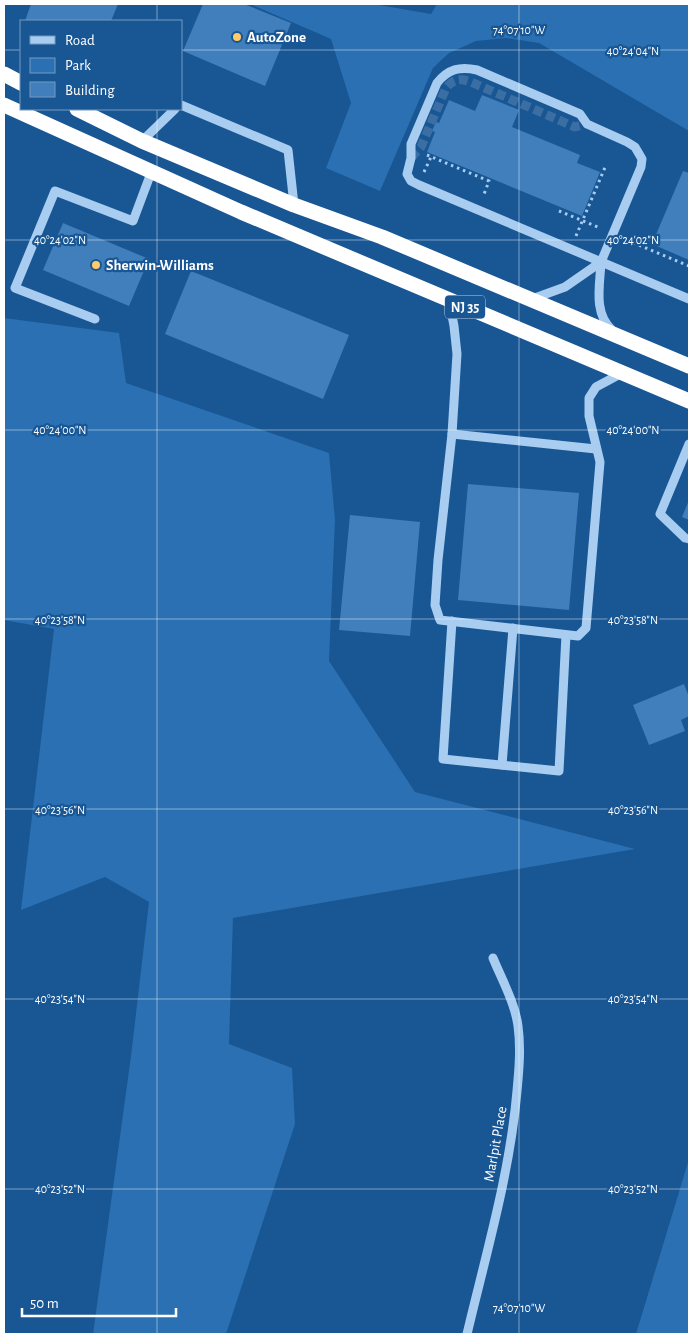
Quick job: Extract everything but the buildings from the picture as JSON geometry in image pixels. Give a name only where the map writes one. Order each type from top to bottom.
[{"type":"highway","points":[[4,74],[20,82]]},
{"type":"highway","name":"NJ 35","points":[[4,105],[241,212],[689,401]]},
{"type":"highway","name":"NJ 35","points":[[80,110],[142,141],[294,205],[382,237],[689,366]]},
{"type":"street","points":[[620,337],[607,326],[601,315],[599,306],[601,262],[641,167],[642,159],[635,147],[587,124],[580,114],[477,70],[462,68],[448,72],[438,84],[411,144],[408,178],[414,183],[477,210],[571,249],[601,262],[689,299]]},
{"type":"street","points":[[182,105],[288,150],[294,205]]},
{"type":"street","points":[[142,141],[174,110]]},
{"type":"street","points":[[96,320],[14,288],[55,191],[133,221],[151,173]]},
{"type":"street","points":[[530,300],[556,292],[601,262]]},
{"type":"street","points":[[449,300],[457,354],[452,434],[435,605],[440,620],[578,636],[586,628],[600,462],[589,416],[589,398],[596,387],[622,373]]},
{"type":"street","points":[[452,434],[596,448]]},
{"type":"street","points":[[689,444],[660,514],[685,538],[689,539]]},
{"type":"street","points":[[452,621],[444,759],[559,771],[566,635]]},
{"type":"street","points":[[502,765],[513,628]]},
{"type":"street","name":"Marlpit Place","points":[[467,1334],[504,1179],[515,1117],[520,1059],[518,1026],[514,1010],[493,958]]},
{"type":"path","points":[[427,155],[489,182],[477,210]]},
{"type":"path","points":[[571,249],[606,166]]},
{"type":"path","points":[[559,211],[600,228]]},
{"type":"path","points":[[627,240],[689,266]]},
{"type":"green space","points":[[250,4],[373,4],[431,14],[437,4],[689,4],[689,131],[539,43],[506,38],[476,41],[449,53],[433,68],[380,191],[326,168],[351,103],[331,39]]},
{"type":"green space","points":[[4,318],[119,333],[126,383],[329,453],[335,520],[329,661],[415,792],[635,849],[233,918],[229,1044],[292,1068],[295,1124],[226,1334],[93,1334],[131,1056],[149,902],[105,877],[21,910],[54,629],[4,620]]},
{"type":"green space","points":[[689,1159],[689,1334],[636,1334]]},
{"type":"tunnel","points":[[411,158],[421,147],[446,88],[457,80],[471,82],[575,127],[587,124]]},
{"type":"place","name":"AutoZone","points":[[237,37]]},
{"type":"place","name":"Sherwin-Williams","points":[[96,265]]}]
